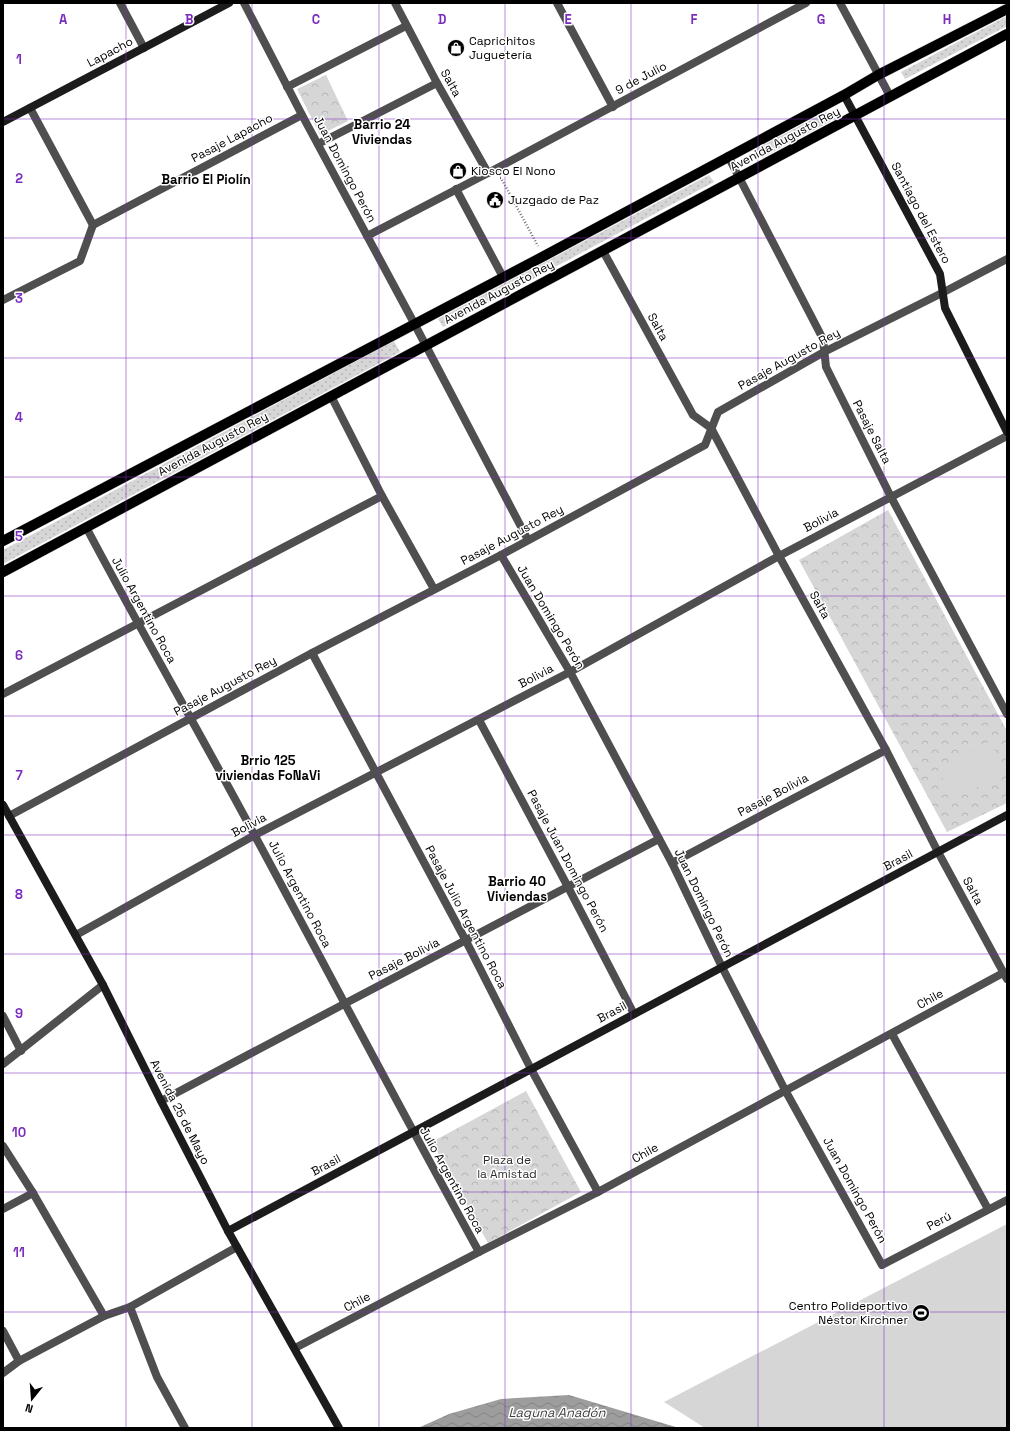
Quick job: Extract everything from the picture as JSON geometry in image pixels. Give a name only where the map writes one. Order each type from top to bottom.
[{"type":"main road","name":"Avenida Augusto Rey","points":[[3,541],[414,323],[544,256],[844,95],[878,75],[1007,9]]},
{"type":"main road","name":"Avenida Augusto Rey","points":[[3,572],[1007,34]]},
{"type":"street","points":[[120,3],[144,48]]},
{"type":"street","name":"Lapacho","points":[[3,122],[229,3]]},
{"type":"street","name":"Juan Domingo Perón","points":[[244,3],[287,87],[414,323],[528,540]]},
{"type":"street","name":"Salta","points":[[395,3],[437,83],[488,173]]},
{"type":"street","points":[[557,3],[612,107]]},
{"type":"street","name":"9 de Julio","points":[[367,236],[806,3]]},
{"type":"street","points":[[840,3],[890,96]]},
{"type":"street","points":[[287,87],[406,26]]},
{"type":"street","points":[[318,144],[437,83]]},
{"type":"street","name":"Santiago del Estero","points":[[844,95],[940,274],[945,308],[1007,432]]},
{"type":"street","points":[[3,300],[80,261],[93,225],[30,108]]},
{"type":"street","name":"Pasaje Lapacho","points":[[93,225],[302,115]]},
{"type":"street","name":"Pasaje Salta","points":[[728,156],[823,339],[826,367],[891,497],[1007,714]]},
{"type":"street","points":[[456,189],[503,277]]},
{"type":"street","name":"Salta","points":[[603,251],[693,415],[711,428],[779,556],[886,750],[938,852],[1005,976]]},
{"type":"street","name":"Pasaje Augusto Rey","points":[[9,816],[190,718],[705,445],[718,412],[824,352],[1007,259]]},
{"type":"street","points":[[331,396],[382,496],[434,589]]},
{"type":"street","name":"Bolivia","points":[[76,935],[255,835],[376,774],[570,672],[779,556],[1007,436]]},
{"type":"street","points":[[3,694],[382,496]]},
{"type":"street","name":"Julio Argentino Roca","points":[[86,527],[255,835],[344,1004],[479,1252]]},
{"type":"street","name":"Juan Domingo Perón","points":[[500,555],[570,672],[672,863],[722,967],[786,1090],[882,1265]]},
{"type":"street","name":"Pasaje Julio Argentino Roca","points":[[312,653],[466,941],[531,1069],[598,1192]]},
{"type":"street","name":"Pasaje Juan Domingo Perón","points":[[479,720],[634,1014]]},
{"type":"street","name":"Pasaje Bolivia","points":[[672,863],[886,750]]},
{"type":"street","name":"Avenida 25 de Mayo","points":[[3,805],[104,985],[161,1101],[228,1231],[339,1428]]},
{"type":"street","name":"Brasil","points":[[228,1231],[1007,815]]},
{"type":"street","name":"Pasaje Bolivia","points":[[161,1101],[659,839]]},
{"type":"street","name":"Chile","points":[[295,1348],[598,1192],[786,1090],[1005,976]]},
{"type":"street","points":[[3,1064],[104,985]]},
{"type":"street","points":[[3,1016],[21,1051]]},
{"type":"street","points":[[892,1034],[988,1209]]},
{"type":"street","points":[[3,1146],[33,1193],[104,1316]]},
{"type":"street","points":[[3,1209],[33,1193]]},
{"type":"street","name":"Perú","points":[[882,1265],[1007,1200]]},
{"type":"street","points":[[3,1373],[19,1361],[104,1316],[130,1306],[237,1247]]},
{"type":"street","points":[[130,1306],[157,1377],[185,1428]]},
{"type":"street","points":[[3,1331],[19,1361]]},
{"type":"path","points":[[488,173],[501,178],[544,256]]},
{"type":"green space","points":[[1007,16],[1007,26],[905,79],[901,72]]},
{"type":"green space","points":[[326,75],[348,121],[320,135],[297,89]]},
{"type":"green space","points":[[826,112],[831,121],[762,158],[756,149]]},
{"type":"green space","points":[[709,175],[714,182],[443,327],[438,319]]},
{"type":"green space","points":[[394,341],[400,352],[3,564],[3,550]]},
{"type":"green space","points":[[888,510],[1007,731],[1007,803],[947,832],[799,560]]},
{"type":"green space","points":[[990,741],[1007,771],[954,800],[938,770]]},
{"type":"green space","name":"Plaza de la Amistad","points":[[526,1091],[581,1192],[488,1243],[432,1142]]},
{"type":"green space","name":"Centro Polideportivo Néstor Kirchner","points":[[1007,1224],[1007,1428],[705,1428],[664,1402]]},
{"type":"water","name":"Laguna Anadón","points":[[569,1395],[679,1428],[418,1428],[449,1414],[501,1399]]},
{"type":"place","name":"Caprichitos Juguetería","points":[[456,48]]},
{"type":"place","name":"Kiosco El Nono","points":[[458,171]]},
{"type":"place","name":"Juzgado de Paz","points":[[495,200]]},
{"type":"place","name":"Centro Polideportivo Néstor Kirchner","points":[[921,1313]]},
{"type":"district","name":"Barrio 24 Viviendas","points":[[382,132]]},
{"type":"district","name":"Barrio El Piolín","points":[[206,179]]},
{"type":"district","name":"Brrio 125 viviendas FoNaVi","points":[[268,768]]},
{"type":"district","name":"Barrio 40 Viviendas","points":[[517,888]]}]
